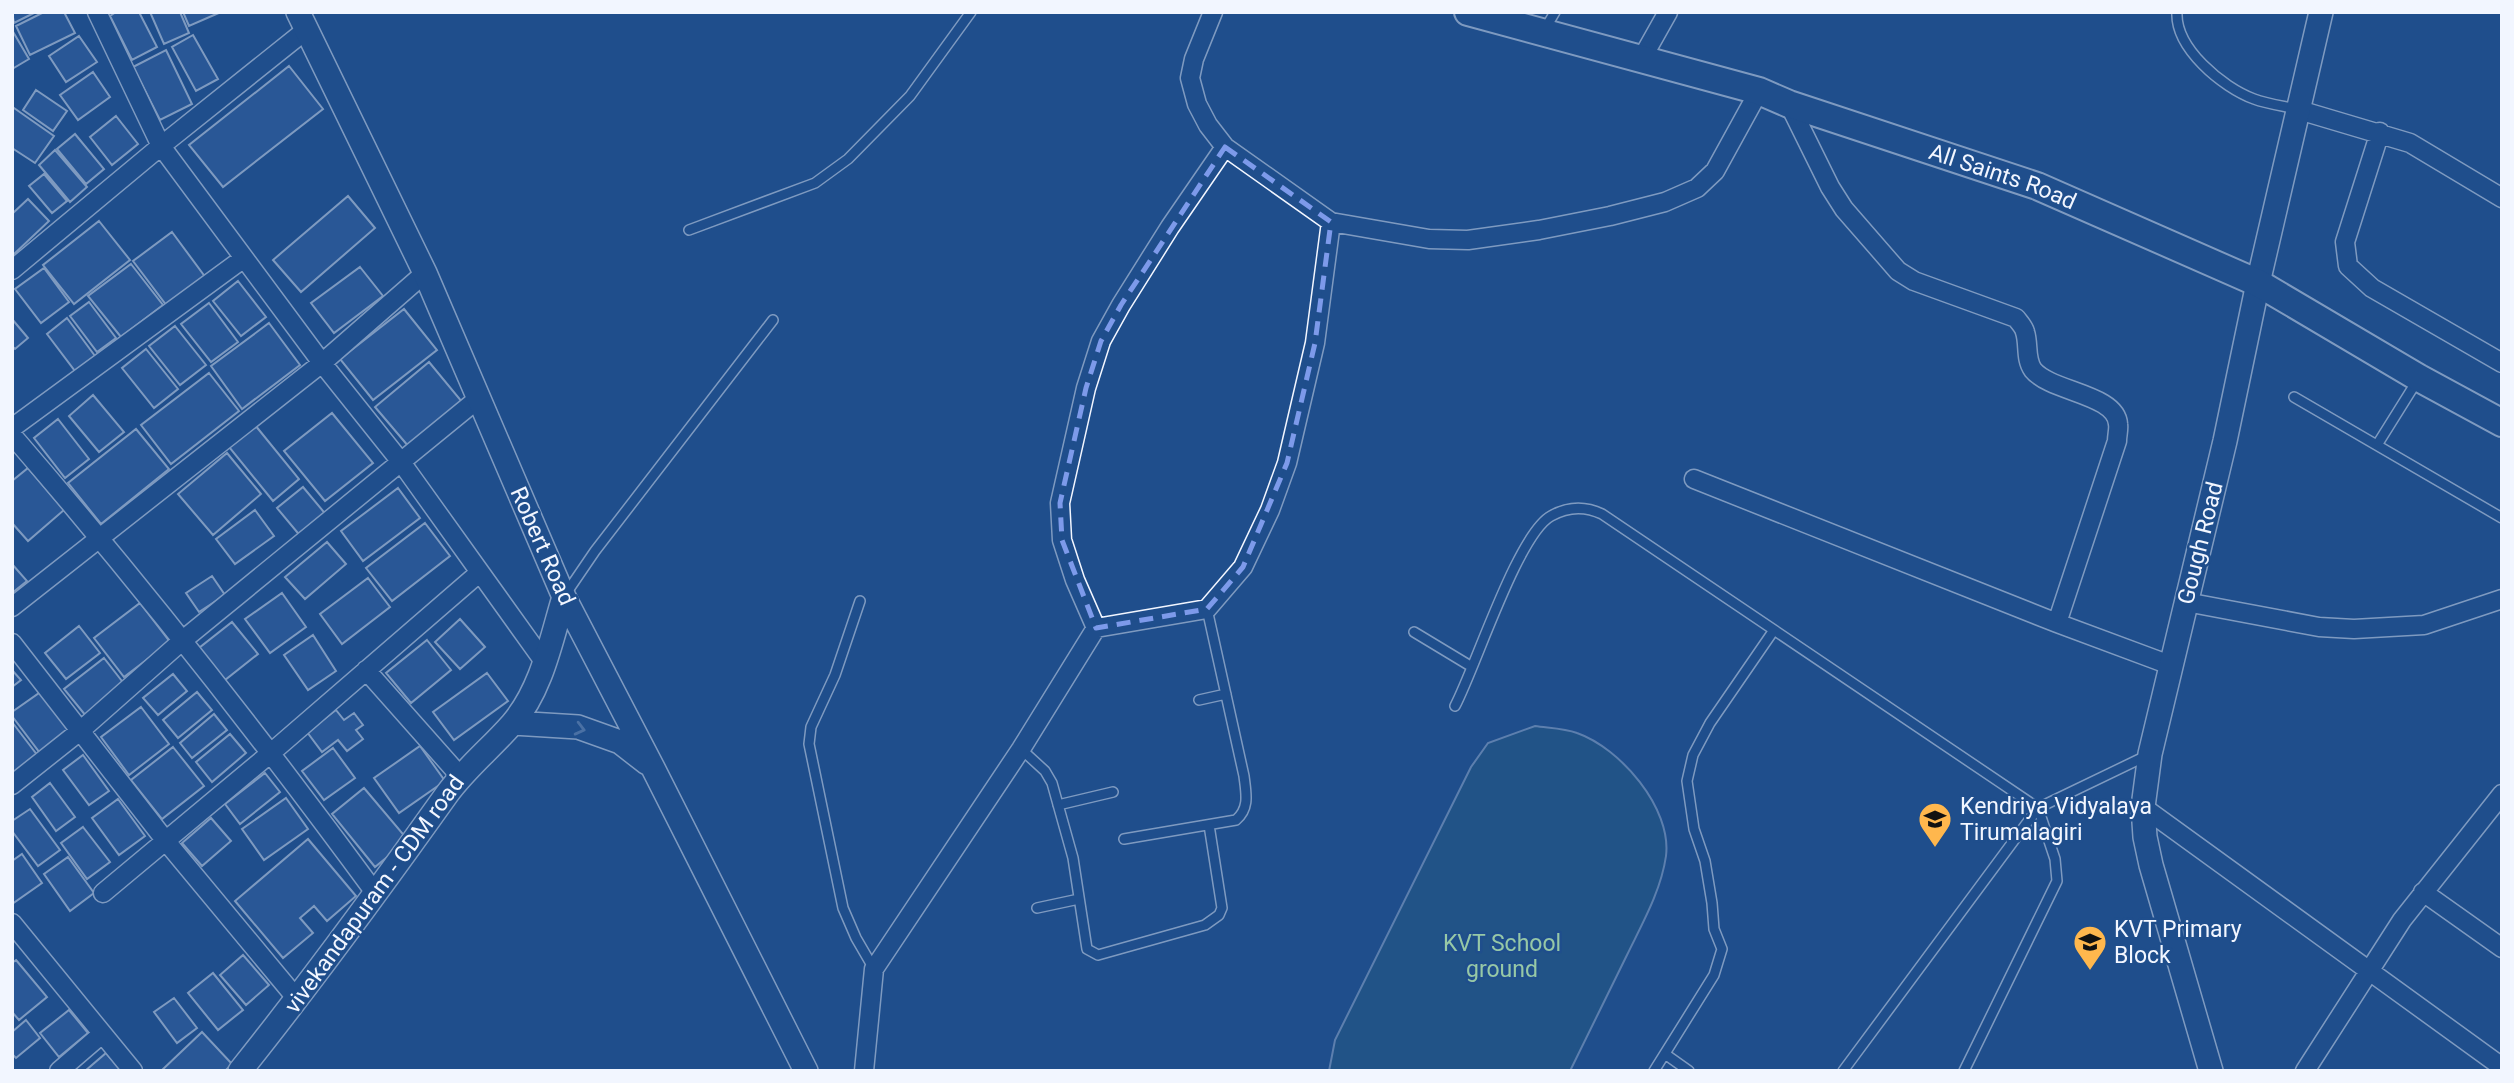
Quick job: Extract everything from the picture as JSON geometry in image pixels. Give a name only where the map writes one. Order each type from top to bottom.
[{"type":"main road","name":"All Saints Road","points":[[1468,12],[1548,22],[1641,60],[1759,91],[1789,104],[2037,186],[2258,283],[2419,378],[2502,423]]},
{"type":"street","points":[[97,12],[161,146],[322,363],[401,462],[545,663]]},
{"type":"street","points":[[1213,12],[1194,59],[1190,79],[1197,104],[1208,125],[1226,147],[1331,222],[1429,239],[1468,240],[1610,216],[1665,202],[1697,188],[1716,171],[1759,91]]},
{"type":"street","points":[[1641,60],[1668,12]]},
{"type":"street","name":"Gough Road","points":[[2211,1071],[2151,865],[2145,837],[2143,807],[2150,754],[2170,665],[2225,441],[2258,283],[2322,12]]},
{"type":"street","points":[[12,271],[161,146],[302,21]]},
{"type":"street","name":"Robert Road","points":[[302,21],[425,273],[564,597],[806,1071]]},
{"type":"street","points":[[1789,104],[1837,198],[1898,271],[1914,281],[2016,318],[2025,330],[2028,358],[2033,370],[2054,385],[2101,402],[2114,412],[2119,422],[2117,441],[2057,623]]},
{"type":"street","points":[[2299,110],[2410,143],[2502,198]]},
{"type":"street","points":[[2380,132],[2345,242],[2348,266],[2372,288],[2502,363]]},
{"type":"street","points":[[1096,628],[1075,580],[1062,540],[1060,503],[1086,388],[1101,341],[1121,305],[1170,226],[1226,147]]},
{"type":"street","points":[[864,1071],[874,969],[1021,749],[1096,628],[1207,609],[1243,567],[1270,510],[1287,463],[1315,343],[1331,222]]},
{"type":"street","points":[[12,428],[244,258]]},
{"type":"street","points":[[12,607],[322,363],[425,273]]},
{"type":"street","points":[[12,785],[80,731],[183,640],[479,398]]},
{"type":"street","points":[[12,435],[102,538],[272,752],[376,894]]},
{"type":"street","points":[[1694,479],[2170,665]]},
{"type":"street","points":[[103,893],[272,752],[479,573]]},
{"type":"street","name":"vivekandapuram - CDM road","points":[[240,1071],[376,894],[460,776],[513,723],[545,663],[564,597]]},
{"type":"street","points":[[2186,602],[2319,627],[2354,629],[2424,625],[2502,599]]},
{"type":"street","points":[[12,643],[165,840],[297,999]]},
{"type":"street","points":[[366,670],[460,776]]},
{"type":"street","points":[[513,723],[578,727],[620,742],[653,768]]},
{"type":"street","points":[[2305,1071],[2368,971],[2423,892],[2502,794]]},
{"type":"street","points":[[2143,807],[2502,1067]]},
{"type":"street","points":[[2423,892],[2502,948]]},
{"type":"street","points":[[14,929],[133,1071]]},
{"type":"street","points":[[59,1071],[102,1034]]},
{"type":"lane","points":[[689,230],[814,183],[848,159],[910,96],[971,12]]},
{"type":"lane","points":[[2177,12],[2176,23],[2180,36],[2189,50],[2229,86],[2253,99],[2299,110]]},
{"type":"lane","points":[[564,597],[595,551],[773,320]]},
{"type":"lane","points":[[2377,445],[2419,378]]},
{"type":"lane","points":[[2294,397],[2502,518]]},
{"type":"lane","points":[[1455,705],[1525,545],[1550,516],[1577,507],[1592,509],[2038,807],[2055,859],[2057,881],[1964,1071]]},
{"type":"lane","points":[[860,601],[835,675],[811,727],[809,744],[843,908],[874,969]]},
{"type":"lane","points":[[1124,839],[1236,820],[1244,814],[1247,801],[1244,776],[1207,609]]},
{"type":"lane","points":[[1654,1071],[1714,975],[1722,949],[1714,929],[1705,861],[1692,817],[1687,781],[1693,755],[1710,723],[1774,630]]},
{"type":"lane","points":[[1414,632],[1472,667]]},
{"type":"lane","points":[[1199,700],[1226,694]]},
{"type":"lane","points":[[1021,749],[1045,771],[1052,783],[1073,858],[1087,948],[1098,955],[1214,920],[1222,908],[1209,825]]},
{"type":"lane","points":[[1843,1071],[2038,807],[2150,754]]},
{"type":"lane","points":[[1058,806],[1114,792]]},
{"type":"lane","points":[[1037,908],[1079,899]]},
{"type":"lane","points":[[1665,1054],[1689,1071]]},
{"type":"highlighted area","points":[[1225,147],[1331,222],[1315,343],[1287,463],[1243,567],[1207,609],[1096,628],[1062,540],[1060,503],[1086,388],[1101,341],[1121,305]]},
{"type":"green space","name":"KVT School ground","points":[[1535,726],[1577,733],[1610,752],[1640,782],[1652,800],[1666,838],[1664,869],[1655,895],[1570,1071],[1329,1071],[1335,1040],[1471,767],[1488,743]]},
{"type":"building","points":[[12,12],[36,12],[14,23]]},
{"type":"building","points":[[44,12],[64,12],[75,33],[30,55],[16,26]]},
{"type":"building","points":[[116,12],[139,12],[157,47],[132,60],[110,16]]},
{"type":"building","points":[[150,12],[180,12],[189,33],[164,44]]},
{"type":"building","points":[[183,12],[221,12],[189,26]]},
{"type":"building","points":[[12,30],[29,59],[12,69]]},
{"type":"building","points":[[193,35],[218,79],[196,91],[172,47]]},
{"type":"building","points":[[79,36],[97,62],[66,82],[49,56]]},
{"type":"building","points":[[166,50],[192,104],[160,120],[133,67]]},
{"type":"building","points":[[289,66],[323,109],[223,187],[189,145]]},
{"type":"building","points":[[93,72],[110,97],[78,120],[60,95]]},
{"type":"building","points":[[36,90],[67,111],[53,131],[23,110]]},
{"type":"building","points":[[14,108],[54,136],[35,163],[12,148]]},
{"type":"building","points":[[116,116],[138,144],[112,165],[90,137]]},
{"type":"building","points":[[75,134],[104,169],[86,184],[57,149]]},
{"type":"building","points":[[55,150],[87,187],[70,202],[39,165]]},
{"type":"building","points":[[44,174],[67,201],[52,213],[29,186]]},
{"type":"building","points":[[348,196],[375,228],[301,292],[273,260]]},
{"type":"building","points":[[28,199],[49,221],[13,255],[12,214]]},
{"type":"building","points":[[99,221],[130,260],[74,304],[43,265]]},
{"type":"building","points":[[172,232],[206,278],[167,306],[133,261]]},
{"type":"building","points":[[131,264],[163,305],[121,337],[88,296]]},
{"type":"building","points":[[360,267],[383,296],[334,333],[311,303]]},
{"type":"building","points":[[44,268],[69,302],[41,323],[15,289]]},
{"type":"building","points":[[238,281],[266,317],[241,336],[213,301]]},
{"type":"building","points":[[89,302],[116,338],[97,352],[70,316]]},
{"type":"building","points":[[209,303],[238,342],[211,362],[181,324]]},
{"type":"building","points":[[404,309],[437,350],[373,400],[340,359]]},
{"type":"building","points":[[67,318],[95,356],[75,371],[47,334]]},
{"type":"building","points":[[12,319],[28,338],[15,349],[12,346]]},
{"type":"building","points":[[269,323],[300,365],[242,409],[211,366]]},
{"type":"building","points":[[175,326],[206,365],[180,385],[149,346]]},
{"type":"building","points":[[146,349],[178,389],[154,408],[122,368]]},
{"type":"building","points":[[429,362],[463,403],[409,447],[375,407]]},
{"type":"building","points":[[209,373],[239,411],[171,464],[141,425]]},
{"type":"building","points":[[93,395],[124,432],[99,452],[69,416]]},
{"type":"building","points":[[332,413],[373,463],[325,501],[284,451]]},
{"type":"building","points":[[58,419],[89,459],[65,478],[34,438]]},
{"type":"building","points":[[255,425],[299,479],[273,501],[229,447]]},
{"type":"building","points":[[136,429],[169,469],[101,524],[68,483]]},
{"type":"building","points":[[227,453],[261,494],[213,535],[178,494]]},
{"type":"building","points":[[28,468],[64,510],[28,541],[12,523],[12,481]]},
{"type":"building","points":[[303,487],[328,517],[302,538],[277,508]]},
{"type":"building","points":[[398,488],[420,518],[363,561],[341,531]]},
{"type":"building","points":[[255,510],[274,536],[235,564],[216,539]]},
{"type":"building","points":[[425,523],[450,556],[392,601],[366,568]]},
{"type":"building","points":[[327,542],[346,564],[305,599],[285,577]]},
{"type":"building","points":[[12,564],[27,581],[12,593]]},
{"type":"building","points":[[212,576],[225,595],[199,612],[186,593]]},
{"type":"building","points":[[368,578],[390,607],[342,644],[320,614]]},
{"type":"building","points":[[282,593],[306,627],[270,653],[245,619]]},
{"type":"building","points":[[140,603],[170,642],[124,677],[94,638]]},
{"type":"building","points":[[460,619],[485,647],[460,669],[435,642]]},
{"type":"building","points":[[232,622],[258,654],[225,680],[199,648]]},
{"type":"building","points":[[79,626],[100,653],[66,679],[45,653]]},
{"type":"building","points":[[313,635],[336,671],[308,690],[284,655]]},
{"type":"building","points":[[427,640],[451,670],[411,703],[386,673]]},
{"type":"building","points":[[104,658],[125,685],[86,716],[64,689]]},
{"type":"building","points":[[12,670],[21,680],[12,687]]},
{"type":"building","points":[[487,673],[508,701],[454,740],[433,712]]},
{"type":"building","points":[[173,674],[187,691],[158,715],[143,698]]},
{"type":"building","points":[[42,691],[71,731],[40,753],[12,716],[12,712]]},
{"type":"building","points":[[197,692],[212,710],[178,738],[163,720]]},
{"type":"building","points":[[141,707],[169,744],[129,775],[101,737]]},
{"type":"building","points":[[336,710],[344,720],[354,713],[363,725],[356,730],[363,739],[347,751],[338,740],[322,752],[307,732]]},
{"type":"building","points":[[214,714],[227,730],[192,758],[180,743]]},
{"type":"building","points":[[12,722],[38,756],[12,775]]},
{"type":"building","points":[[230,734],[246,753],[212,782],[196,762]]},
{"type":"building","points":[[420,746],[445,781],[399,813],[374,778]]},
{"type":"building","points":[[173,747],[204,786],[162,819],[131,780]]},
{"type":"building","points":[[333,748],[355,778],[324,800],[302,771]]},
{"type":"building","points":[[83,755],[109,791],[89,805],[63,770]]},
{"type":"building","points":[[265,773],[280,792],[240,824],[225,804]]},
{"type":"building","points":[[50,783],[75,817],[56,831],[32,797]]},
{"type":"building","points":[[364,788],[408,840],[375,867],[332,814]]},
{"type":"building","points":[[286,798],[308,829],[264,860],[242,829]]},
{"type":"building","points":[[118,799],[145,836],[119,855],[92,818]]},
{"type":"building","points":[[30,809],[60,850],[38,866],[12,831],[12,821]]},
{"type":"building","points":[[211,818],[231,841],[202,866],[182,843]]},
{"type":"building","points":[[83,827],[110,862],[87,879],[61,843]]},
{"type":"building","points":[[308,839],[356,896],[327,921],[314,906],[300,918],[313,933],[283,958],[235,901]]},
{"type":"building","points":[[22,854],[42,883],[12,904],[12,861]]},
{"type":"building","points":[[68,857],[94,893],[70,911],[44,874]]},
{"type":"building","points":[[243,955],[269,985],[246,1005],[220,975]]},
{"type":"building","points":[[16,960],[47,997],[19,1020],[12,1012],[12,963]]},
{"type":"building","points":[[213,973],[243,1010],[218,1030],[188,993]]},
{"type":"building","points":[[174,998],[197,1028],[177,1043],[154,1012]]},
{"type":"building","points":[[69,1010],[88,1033],[59,1057],[40,1033]]},
{"type":"building","points":[[26,1020],[40,1038],[16,1058],[12,1054],[12,1032]]},
{"type":"building","points":[[202,1032],[232,1064],[225,1071],[161,1071]]},
{"type":"building","points":[[106,1053],[122,1071],[85,1071]]},
{"type":"place","name":"Kendriya Vidyalaya Tirumalagiri","points":[[1935,849]]},
{"type":"place","name":"KVT Primary Block","points":[[2090,972]]}]
